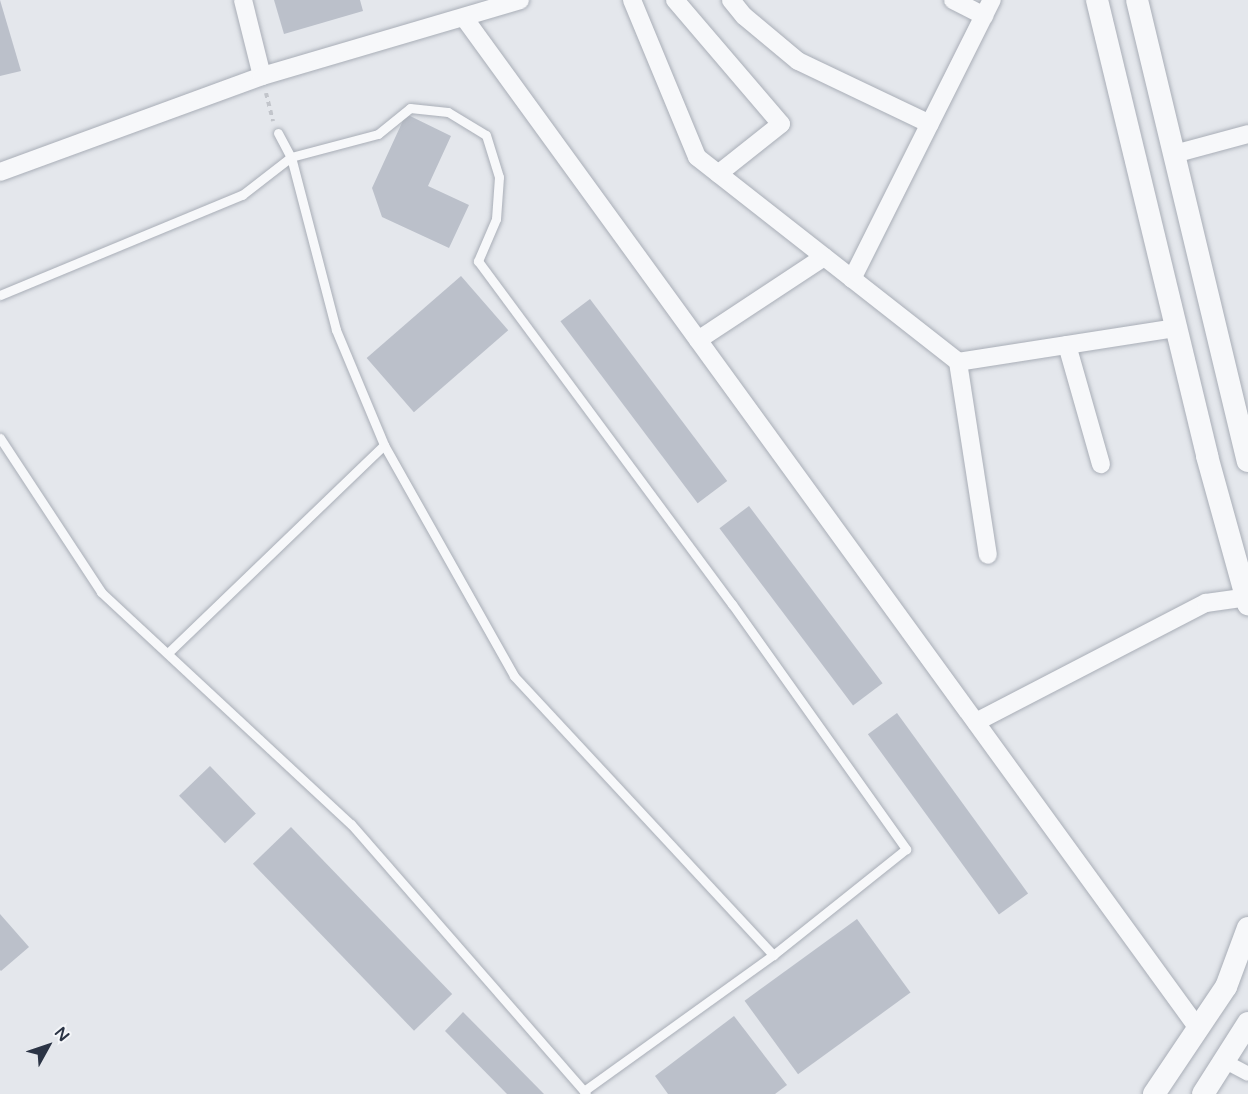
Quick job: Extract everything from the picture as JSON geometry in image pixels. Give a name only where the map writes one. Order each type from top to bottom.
[{"type":"street","points":[[243,0],[261,76]]},
{"type":"street","points":[[0,172],[261,76],[465,19],[520,0]]},
{"type":"street","points":[[632,0],[698,158],[958,362],[988,555]]},
{"type":"street","points":[[675,0],[781,124],[718,174]]},
{"type":"street","points":[[731,0],[744,16],[798,61],[930,124]]},
{"type":"street","points":[[852,279],[988,8],[953,0]]},
{"type":"street","points":[[976,722],[1206,603],[1247,599],[1176,328],[1097,0]]},
{"type":"street","points":[[1137,0],[1246,446]]},
{"type":"street","points":[[465,19],[1197,1027]]},
{"type":"street","points":[[1174,154],[1248,134]]},
{"type":"street","points":[[698,340],[824,257]]},
{"type":"street","points":[[958,362],[1176,328]]},
{"type":"street","points":[[1067,345],[1101,464]]},
{"type":"street","points":[[1154,1094],[1226,987],[1248,928]]},
{"type":"street","points":[[1203,1094],[1248,1023]]},
{"type":"street","points":[[1224,1061],[1248,1074]]},
{"type":"lane","points":[[0,295],[242,195],[291,157],[378,134],[410,108],[448,112],[486,135],[499,177],[496,219],[478,261],[732,604],[906,849],[773,956],[585,1092],[351,824],[101,592],[0,438]]},
{"type":"lane","points":[[278,133],[291,157],[336,330],[384,445],[514,676],[773,956]]},
{"type":"lane","points":[[168,654],[384,445]]},
{"type":"path","points":[[261,76],[278,133]]},
{"type":"building","points":[[0,0],[21,71],[0,76]]},
{"type":"building","points":[[274,0],[360,0],[363,11],[284,34]]},
{"type":"building","points":[[406,114],[451,136],[428,186],[469,205],[449,248],[382,217],[372,188]]},
{"type":"building","points":[[461,276],[508,330],[414,412],[367,358]]},
{"type":"building","points":[[590,299],[727,481],[698,503],[560,321]]},
{"type":"building","points":[[749,506],[883,683],[853,706],[719,528]]},
{"type":"building","points":[[897,713],[1028,893],[999,915],[868,734]]},
{"type":"building","points":[[210,766],[256,813],[225,843],[179,796]]},
{"type":"building","points":[[291,827],[452,994],[414,1031],[253,864]]},
{"type":"building","points":[[0,914],[29,947],[1,971],[0,970]]},
{"type":"building","points":[[857,919],[910,993],[798,1074],[745,1001]]},
{"type":"building","points":[[463,1012],[544,1094],[507,1094],[445,1031]]},
{"type":"building","points":[[734,1016],[787,1085],[775,1094],[668,1094],[655,1076]]}]
